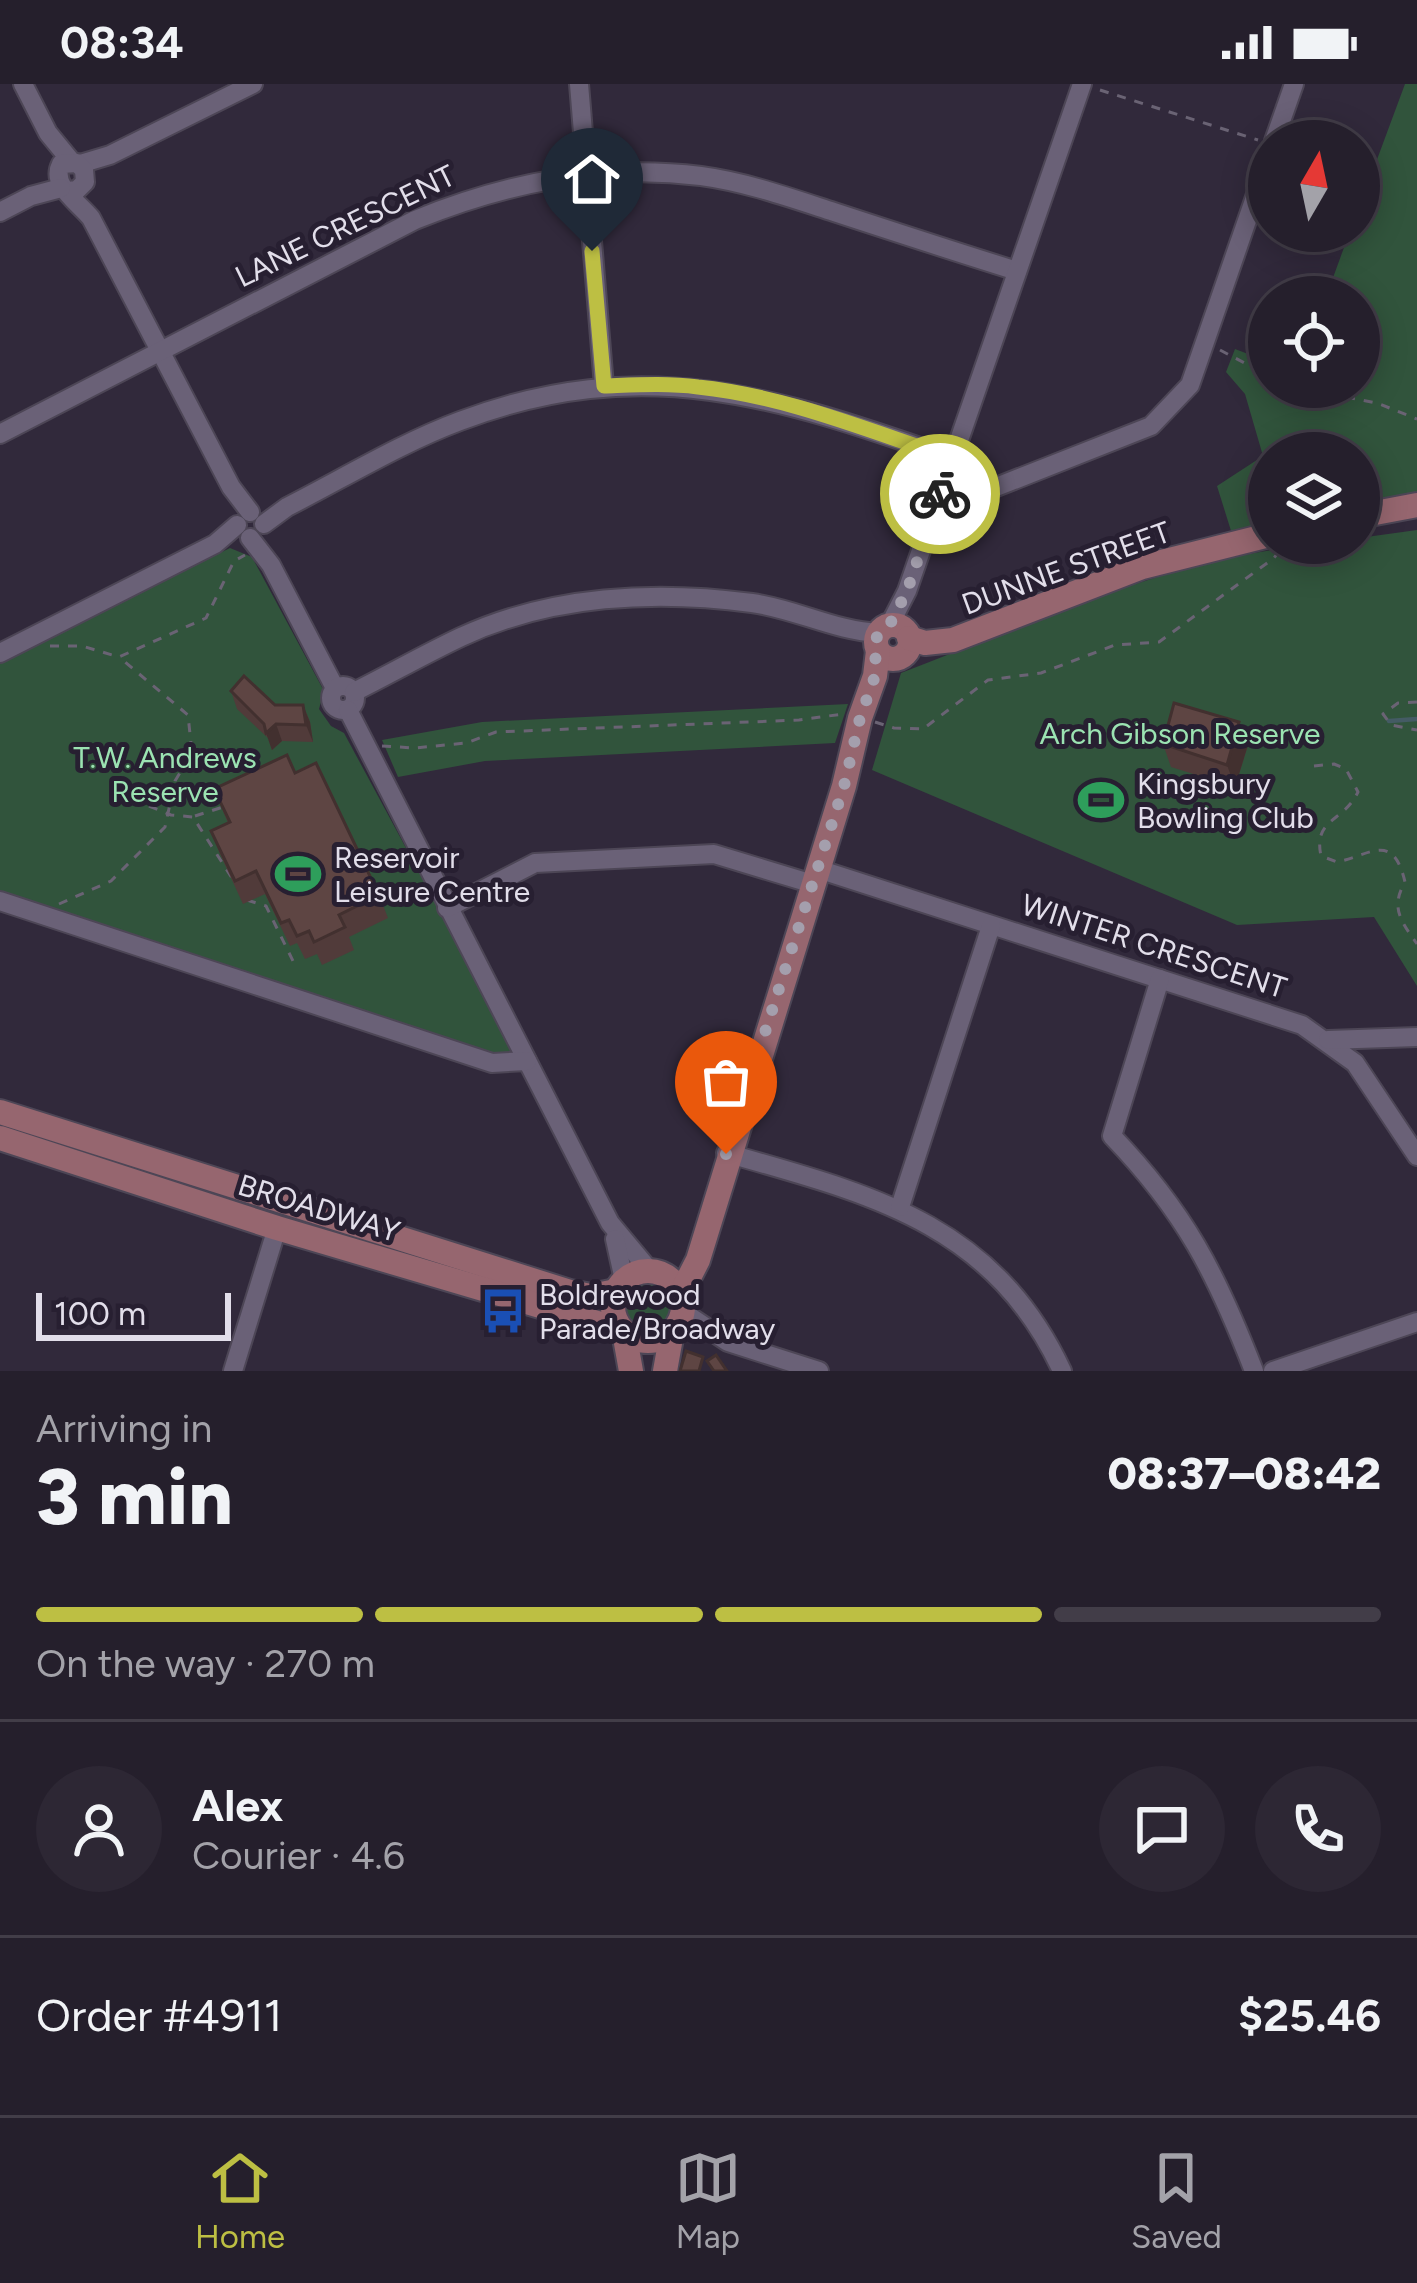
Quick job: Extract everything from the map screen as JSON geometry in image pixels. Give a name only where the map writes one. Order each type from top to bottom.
[{"type":"main road","points":[[1380,513],[1417,505]]},
{"type":"main road","name":"DUNNE STREET","points":[[891,642],[952,640],[1142,567],[1248,540]]},
{"type":"main road","points":[[665,1371],[677,1317],[891,642]]},
{"type":"main road","name":"BROADWAY","points":[[0,1112],[569,1292],[591,1295],[620,1286]]},
{"type":"main road","name":"BROADWAY","points":[[0,1138],[277,1228],[622,1331]]},
{"type":"main road","points":[[631,1371],[613,1311],[620,1286],[684,1256],[695,1240],[729,1150]]},
{"type":"main road","points":[[405,1240],[412,1268]]},
{"type":"main road","points":[[654,1272],[672,1280],[677,1317]]},
{"type":"main road","points":[[622,1331],[652,1342],[677,1317]]},
{"type":"street","points":[[23,84],[271,565],[346,697],[366,748],[610,1223],[654,1272]]},
{"type":"street","points":[[0,212],[253,84]]},
{"type":"street","points":[[579,84],[604,386]]},
{"type":"street","points":[[1279,120],[1294,84]]},
{"type":"street","points":[[346,697],[464,636],[512,619],[591,601],[686,596],[758,604],[891,642],[1084,86]]},
{"type":"street","name":"LANE CRESCENT","points":[[0,434],[415,220],[479,194],[586,174],[656,173],[767,190],[1017,271]]},
{"type":"street","points":[[942,488],[982,493],[1151,426],[1172,407],[1190,385],[1248,207]]},
{"type":"street","points":[[0,653],[457,422],[539,397],[604,386],[698,387],[760,398],[952,458]]},
{"type":"street","name":"WINTER CRESCENT","points":[[447,908],[535,863],[714,854],[816,877],[992,926],[1302,1025],[1328,1040],[1369,1079],[1417,1156]]},
{"type":"street","points":[[0,901],[492,1063],[527,1061]]},
{"type":"street","points":[[900,1208],[992,926]]},
{"type":"street","points":[[1160,979],[1112,1136],[1157,1183],[1190,1230],[1220,1284],[1254,1371]]},
{"type":"street","points":[[1328,1040],[1417,1037]]},
{"type":"street","points":[[472,1053],[516,1038]]},
{"type":"street","points":[[729,1150],[900,1208],[986,1265],[1049,1342],[1062,1371]]},
{"type":"street","points":[[610,1223],[620,1286]]},
{"type":"street","points":[[233,1371],[277,1228]]},
{"type":"street","points":[[677,1317],[728,1342],[819,1371]]},
{"type":"street","points":[[1273,1371],[1417,1322]]},
{"type":"path","points":[[1084,86],[1248,139]]},
{"type":"path","points":[[1218,350],[1248,365]]},
{"type":"path","points":[[1380,404],[1417,419]]},
{"type":"path","points":[[119,657],[206,618],[251,527]]},
{"type":"path","points":[[366,748],[466,743],[496,732],[799,720],[838,713],[894,728],[923,729],[988,680],[1041,673],[1115,645],[1159,642],[1266,564]]},
{"type":"path","points":[[43,647],[82,646],[119,657],[188,715],[193,753],[175,781],[165,827],[111,881],[53,905]]},
{"type":"path","points":[[1417,702],[1398,703],[1382,715],[1390,725],[1417,730]]},
{"type":"path","points":[[1314,766],[1334,764],[1346,769],[1358,792],[1344,814],[1322,827],[1317,838],[1322,856],[1337,862],[1369,849],[1385,850],[1398,860],[1405,881],[1397,895],[1396,911],[1417,944]]},
{"type":"path","points":[[149,806],[194,817],[238,797]]},
{"type":"path","points":[[194,817],[236,886]]},
{"type":"path","points":[[242,897],[266,906],[295,965]]},
{"type":"green space","points":[[1405,84],[1417,84],[1417,495],[1380,502],[1380,432],[1256,432],[1249,408],[1380,408],[1380,276],[1334,276],[1342,252],[1380,252],[1380,151]]},
{"type":"green space","points":[[1235,349],[1248,354],[1248,404],[1226,372]]},
{"type":"green space","points":[[1248,466],[1248,530],[1232,534],[1217,486]]},
{"type":"green space","name":"Arch Gibson Reserve","points":[[1417,530],[1417,986],[1374,917],[1237,925],[872,770],[901,673],[1125,587],[1241,556],[1248,555],[1248,564],[1380,564],[1380,535]]},
{"type":"green space","name":"T.W. Andrews Reserve","points":[[230,548],[252,557],[324,691],[319,709],[331,726],[344,733],[516,1052],[496,1057],[0,894],[0,660]]},
{"type":"green space","points":[[848,704],[835,743],[485,761],[398,777],[382,740],[482,722]]},
{"type":"green space","points":[[646,1281],[664,1288],[671,1306],[664,1324],[646,1331],[628,1324],[621,1306],[628,1288]]},
{"type":"building","points":[[244,676],[275,705],[303,705],[306,725],[276,724],[266,733],[264,724],[231,691]]},
{"type":"building","points":[[1174,703],[1239,722],[1227,765],[1163,744]]},
{"type":"building","name":"Reservoir Leisure Centre","points":[[287,755],[295,773],[316,763],[379,895],[339,915],[345,927],[314,942],[309,931],[297,936],[289,920],[281,923],[256,871],[235,881],[211,831],[230,822],[214,789]]},
{"type":"building","points":[[686,1351],[703,1357],[699,1371],[680,1371]]},
{"type":"building","points":[[716,1355],[727,1371],[714,1371],[707,1361]]},
{"type":"waterway","points":[[1389,721],[1417,719]]},
{"type":"way so far","points":[[726,1154],[844,786],[878,664],[876,638],[889,626],[907,591],[940,494]]},
{"type":"place","name":"Kingsbury Bowling Club","points":[[1101,800]]},
{"type":"place","name":"Reservoir Leisure Centre","points":[[298,874]]},
{"type":"place","name":"Boldrewood Parade/Broadway","points":[[503,1311]]},
{"type":"route","points":[[592,251],[604,386],[698,387],[774,400],[858,426],[952,458],[940,494]]}]
